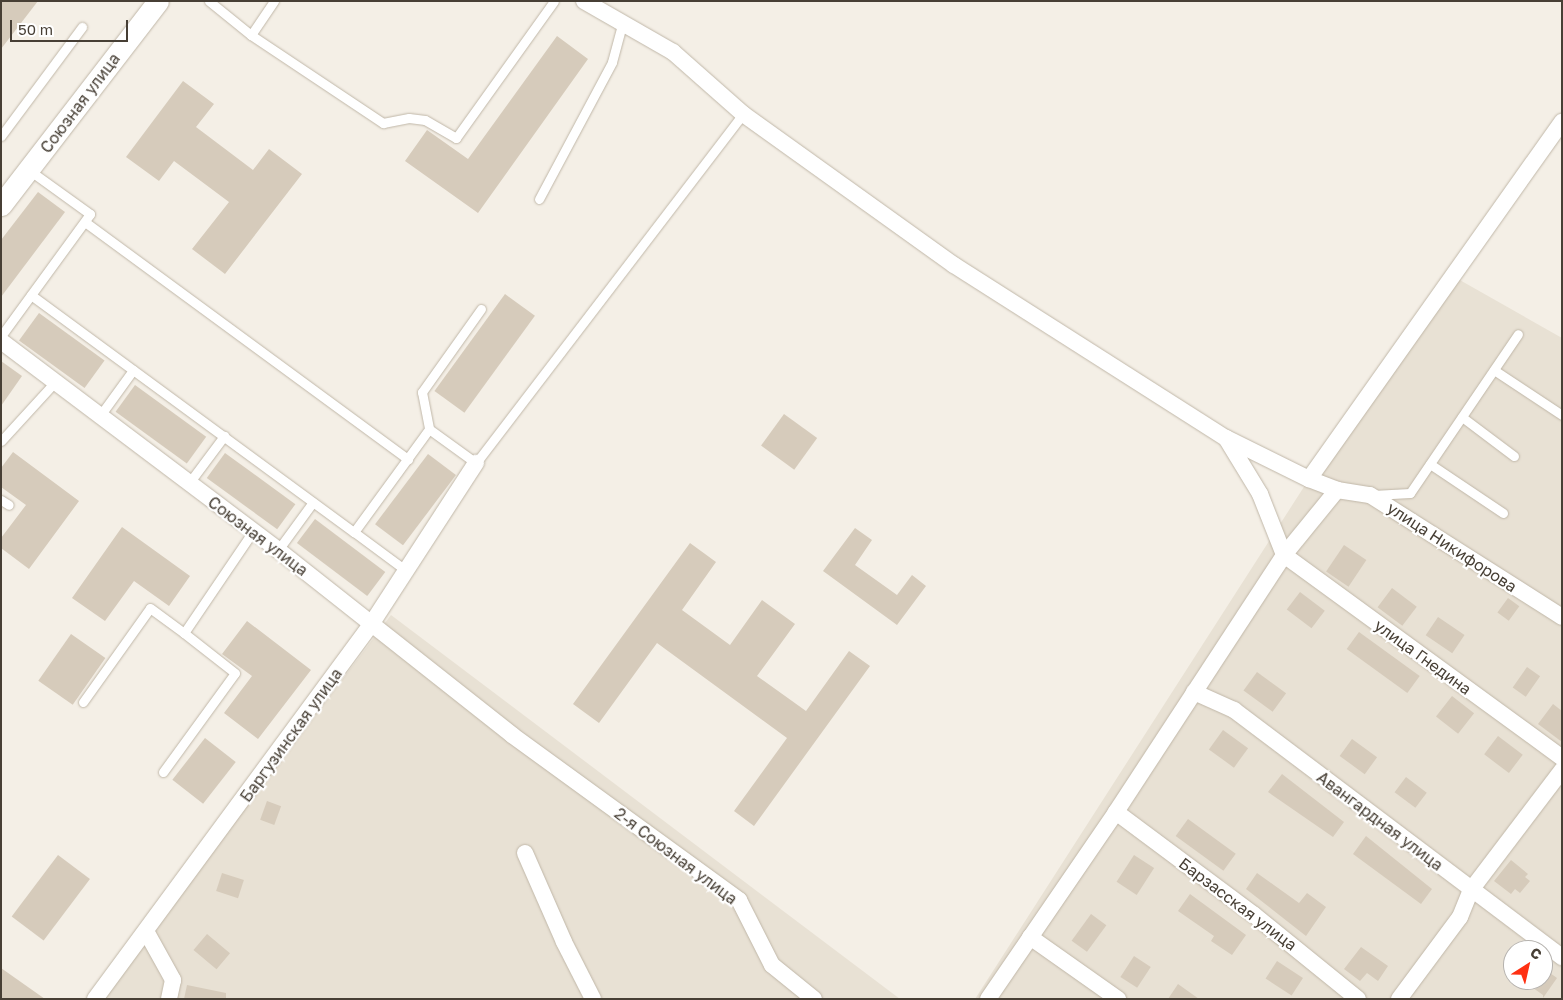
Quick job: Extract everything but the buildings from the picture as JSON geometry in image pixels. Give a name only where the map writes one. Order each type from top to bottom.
[{"type":"street","name":"Союзная улица","points":[[1,205],[158,1]]},
{"type":"street","name":"улица Никифорова","points":[[584,1],[622,25],[672,52],[744,114],[954,265],[1226,438],[1309,479],[1337,490],[1370,495],[1562,616]]},
{"type":"street","points":[[1309,479],[1562,122]]},
{"type":"street","name":"Союзная улица","points":[[1,341],[99,417],[278,550],[512,735]]},
{"type":"street","points":[[1226,438],[1260,494],[1284,554]]},
{"type":"street","name":"Баргузинская улица","points":[[95,999],[146,933],[372,624],[408,572],[476,463]]},
{"type":"street","points":[[988,999],[1116,812],[1284,554],[1337,490]]},
{"type":"street","name":"улица Гнедина","points":[[1284,554],[1562,758]]},
{"type":"street","name":"Авангардная улица","points":[[1194,692],[1234,710],[1562,957]]},
{"type":"street","name":"2-я Союзная улица","points":[[512,735],[739,900],[772,965],[814,999]]},
{"type":"street","points":[[1399,999],[1460,917],[1471,890],[1562,770]]},
{"type":"street","name":"Барзасская улица","points":[[1116,812],[1253,914],[1358,999]]},
{"type":"street","points":[[525,853],[564,942],[593,999]]},
{"type":"street","points":[[146,933],[173,980],[169,999]]},
{"type":"street","points":[[1030,937],[1118,999]]},
{"type":"lane","points":[[209,1],[251,35],[383,123],[409,118],[425,120],[456,138],[554,1]]},
{"type":"lane","points":[[251,35],[274,1]]},
{"type":"lane","points":[[539,199],[612,62],[622,25]]},
{"type":"lane","points":[[1,136],[82,26]]},
{"type":"lane","points":[[481,309],[422,392],[429,429],[476,463],[744,114]]},
{"type":"lane","points":[[1,336],[90,214],[29,170]]},
{"type":"lane","points":[[85,222],[408,459]]},
{"type":"lane","points":[[31,295],[408,572]]},
{"type":"lane","points":[[1370,495],[1410,493],[1518,334]]},
{"type":"lane","points":[[99,417],[133,370]]},
{"type":"lane","points":[[1494,370],[1562,415]]},
{"type":"lane","points":[[1,441],[54,383]]},
{"type":"lane","points":[[1462,417],[1514,456]]},
{"type":"lane","points":[[354,532],[429,429]]},
{"type":"lane","points":[[189,483],[224,436]]},
{"type":"lane","points":[[1430,464],[1503,513]]},
{"type":"lane","points":[[278,550],[313,502]]},
{"type":"lane","points":[[184,632],[253,532]]},
{"type":"lane","points":[[83,702],[150,608],[184,632],[235,673],[163,772]]},
{"type":"shaded area","points":[[1458,279],[1562,338],[1562,999],[975,999],[1309,479]]},
{"type":"shaded area","points":[[391,615],[900,999],[101,999]]}]
